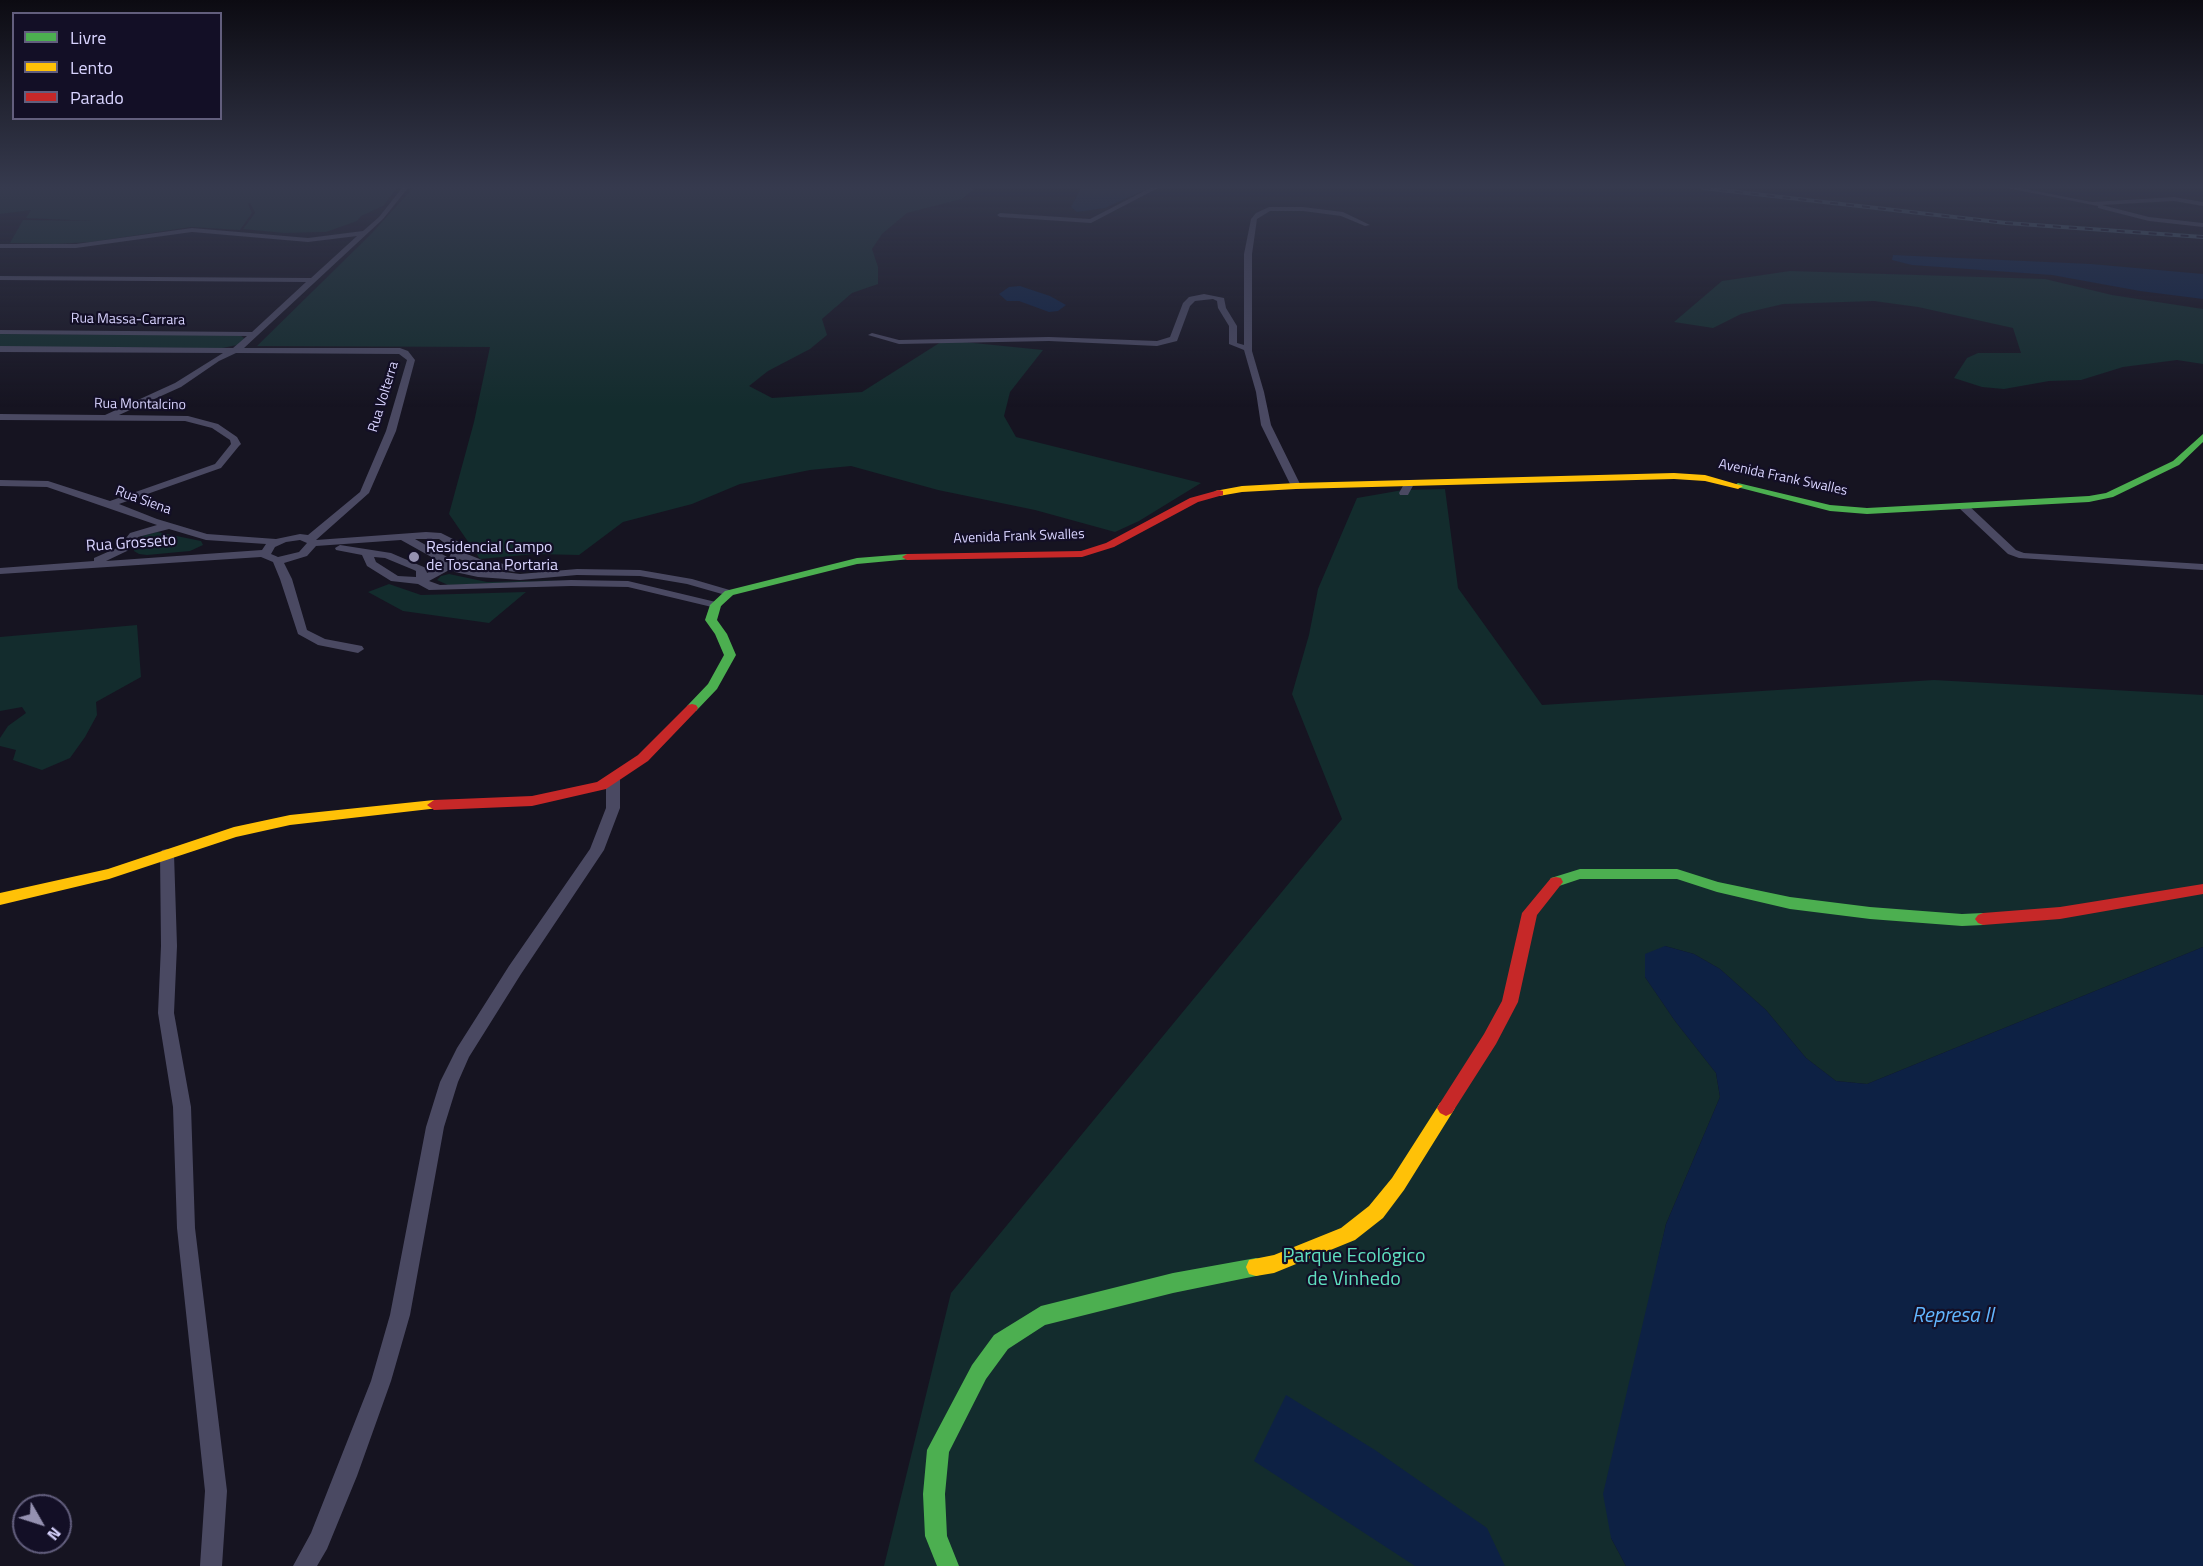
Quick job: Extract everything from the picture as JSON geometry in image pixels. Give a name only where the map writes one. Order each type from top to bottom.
[{"type":"street","points":[[106,417],[178,385],[232,351],[255,334],[332,261]]},
{"type":"street","points":[[1248,261],[1248,349],[1266,425],[1296,486]]},
{"type":"street","points":[[0,278],[311,280]]},
{"type":"street","points":[[872,335],[899,342],[1049,339],[1157,344],[1174,339],[1186,305],[1192,299],[1204,296],[1221,300],[1222,308],[1233,326],[1233,344],[1248,349]]},
{"type":"street","name":"Rua Massa-Carrara","points":[[0,332],[255,334]]},
{"type":"street","points":[[0,349],[232,351]]},
{"type":"street","name":"Rua Volterra","points":[[232,351],[400,351],[410,356],[411,360],[391,431],[364,493],[310,544]]},
{"type":"street","name":"Rua Montalcino","points":[[0,417],[176,417],[199,420],[215,426],[230,436],[236,444],[218,466],[207,472],[110,504]]},
{"type":"street","name":"Avenida Frank Swalles","points":[[729,593],[869,559],[1082,554],[1104,548],[1194,500],[1242,489],[1296,486],[1407,488],[1674,476],[1706,478],[1842,509],[1868,511],[2089,500],[2109,495],[2176,463],[2203,437]]},
{"type":"street","name":"Rua Siena","points":[[0,483],[48,484],[110,504],[169,527],[219,538],[277,542]]},
{"type":"street","points":[[1963,506],[2012,552],[2023,556],[2203,567]]},
{"type":"street","name":"Rua Volterra","points":[[277,542],[292,537],[349,508]]},
{"type":"street","points":[[133,514],[134,535]]},
{"type":"street","points":[[82,564],[123,549],[134,535],[169,527]]},
{"type":"street","points":[[286,579],[296,556],[310,544],[441,536],[454,542],[459,549],[453,560],[421,580],[401,581],[371,564],[368,553]]},
{"type":"street","points":[[292,537],[310,544],[387,555],[422,570],[421,580]]},
{"type":"street","points":[[403,537],[453,560],[467,572],[520,577],[577,572],[640,573],[688,581],[729,593]]},
{"type":"street","points":[[198,556],[219,538]]},
{"type":"street","points":[[277,542],[265,553],[266,556],[277,560],[296,556]]},
{"type":"street","points":[[123,549],[126,556],[135,561]]},
{"type":"street","name":"Rua Grosseto","points":[[0,571],[265,553]]},
{"type":"street","points":[[277,560],[286,579],[302,632],[322,642],[358,649]]},
{"type":"street","points":[[571,583],[577,572]]},
{"type":"street","points":[[628,584],[640,573]]},
{"type":"street","points":[[421,580],[429,586],[459,589],[571,583],[628,584],[716,605]]},
{"type":"street","points":[[0,899],[109,874],[234,832],[290,820],[449,803],[532,801],[594,788],[613,780],[642,758],[713,686],[730,655],[721,634],[711,620],[716,605],[729,593]]},
{"type":"street","points":[[304,1566],[319,1541],[381,1381],[400,1315],[435,1127],[449,1082],[463,1053],[514,970],[597,850],[613,808],[613,780]]},
{"type":"street","points":[[167,854],[169,946],[166,1013],[182,1107],[186,1228],[216,1491],[211,1566]]},
{"type":"street","points":[[948,1566],[936,1536],[934,1494],[938,1450],[979,1372],[1000,1342],[1041,1316],[1173,1283],[1274,1264],[1348,1234],[1376,1212],[1398,1184],[1485,1049],[1510,1002],[1530,913],[1557,881],[1580,874],[1677,874],[1717,887],[1791,903],[1870,913],[1962,920],[2060,913],[2203,889]]},
{"type":"green space","points":[[343,261],[876,261],[878,284],[852,293],[822,319],[827,335],[810,349],[768,371],[749,386],[772,398],[862,392],[944,340],[1043,350],[1010,392],[1004,416],[1016,437],[1201,483],[1139,521],[1115,532],[1035,510],[938,490],[851,466],[810,470],[740,484],[692,504],[623,522],[579,555],[535,554],[480,559],[449,514],[474,422],[490,347],[257,346]]},
{"type":"green space","points":[[1790,271],[2045,279],[2112,295],[2203,309],[2203,364],[2177,360],[2123,367],[2081,380],[2049,381],[2004,389],[1982,387],[1954,378],[1967,358],[1978,353],[2021,353],[2013,328],[1918,307],[1874,301],[1783,304],[1741,314],[1713,328],[1674,322],[1722,281]]},
{"type":"green space","points":[[0,334],[240,335],[245,339],[237,345],[222,348],[0,347]]},
{"type":"green space","name":"Parque Ecológico de Vinhedo","points":[[1445,489],[1458,588],[1542,705],[1934,680],[2203,695],[2203,947],[1867,1084],[1836,1081],[1806,1058],[1766,1010],[1720,969],[1694,954],[1665,946],[1645,977],[1675,1021],[1716,1073],[1720,1097],[1666,1224],[1638,1352],[1611,1538],[1626,1566],[884,1566],[951,1293],[1342,819],[1292,694],[1309,635],[1318,589],[1357,498],[1403,490]]},
{"type":"green space","points":[[157,532],[201,541],[203,545],[190,551],[147,555],[134,551],[133,548],[142,536]]},
{"type":"green space","points":[[449,574],[487,582],[568,580],[448,585],[437,580]]},
{"type":"green space","points":[[389,584],[421,595],[526,592],[489,623],[403,611],[368,592]]},
{"type":"green space","points":[[137,625],[141,677],[96,702],[97,715],[70,758],[42,770],[13,760],[16,750],[0,746],[0,738],[8,726],[26,713],[22,707],[0,711],[0,637]]},
{"type":"water","points":[[1896,261],[2027,261],[2203,274],[2203,299],[2140,291],[2052,275],[1912,265]]},
{"type":"water","points":[[1020,286],[1050,296],[1066,305],[1058,311],[1049,312],[1019,301],[1007,301],[999,294],[1009,287]]},
{"type":"water","name":"Represa II","points":[[1665,946],[1694,954],[1720,969],[1766,1010],[1806,1058],[1836,1081],[1867,1084],[2203,947],[2203,1566],[1626,1566],[1611,1538],[1603,1494],[1666,1224],[1720,1097],[1716,1073],[1675,1021],[1645,977],[1645,954]]},
{"type":"water","points":[[1286,1395],[1375,1450],[1487,1528],[1505,1566],[1415,1566],[1254,1461]]},
{"type":"traffic: fast","points":[[1738,486],[1830,508],[1867,511],[2089,499],[2109,495],[2176,463],[2203,437]]},
{"type":"traffic: fast","points":[[692,708],[713,686],[730,655],[721,634],[711,620],[716,605],[729,593],[857,561],[907,557]]},
{"type":"traffic: fast","points":[[1556,882],[1580,874],[1677,874],[1717,887],[1790,903],[1870,913],[1962,920],[1983,919]]},
{"type":"traffic: fast","points":[[948,1566],[936,1536],[934,1494],[938,1450],[979,1372],[1001,1342],[1041,1316],[1173,1283],[1256,1267]]},
{"type":"traffic: slow","points":[[1219,493],[1242,489],[1296,486],[1674,476],[1705,478],[1738,486]]},
{"type":"traffic: slow","points":[[0,899],[109,874],[234,832],[290,820],[434,805]]},
{"type":"traffic: slow","points":[[1256,1267],[1274,1264],[1348,1234],[1376,1212],[1398,1184],[1446,1108]]},
{"type":"traffic: jam","points":[[907,557],[1082,554],[1110,545],[1194,500],[1219,493]]},
{"type":"traffic: jam","points":[[434,805],[532,801],[601,786],[643,758],[692,708]]},
{"type":"traffic: jam","points":[[1446,1108],[1490,1039],[1510,1002],[1530,913],[1556,882]]},
{"type":"traffic: jam","points":[[1983,919],[2060,913],[2203,889]]},
{"type":"place","name":"Residencial Campo de Toscana Portaria","points":[[414,557]]}]
